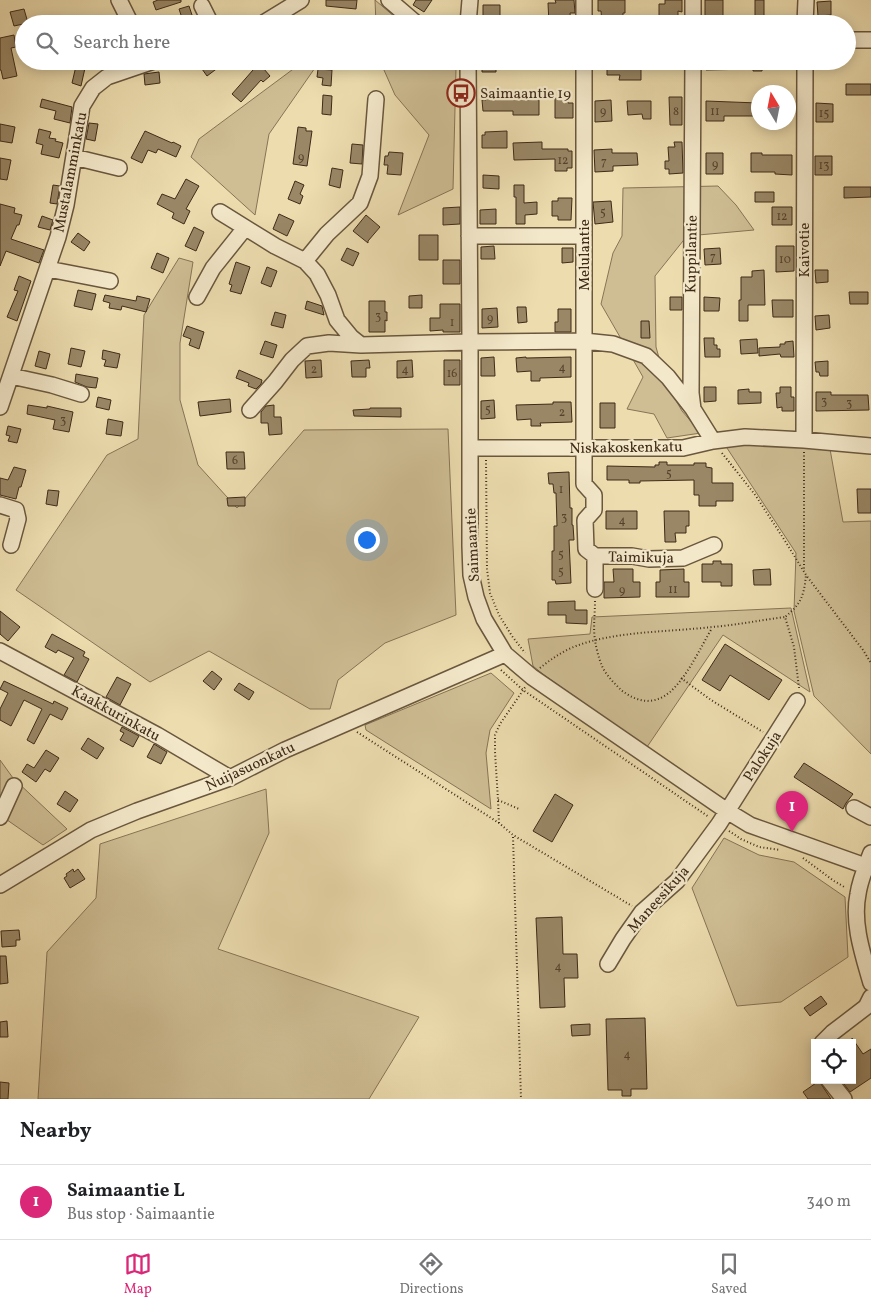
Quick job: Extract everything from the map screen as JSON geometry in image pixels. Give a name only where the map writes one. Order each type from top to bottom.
[{"type":"street","points":[[119,0],[126,15]]},
{"type":"street","points":[[277,15],[301,0]]},
{"type":"street","points":[[389,0],[406,15]]},
{"type":"street","points":[[469,15],[470,0]]},
{"type":"street","points":[[584,0],[584,15]]},
{"type":"street","points":[[693,0],[693,15]]},
{"type":"street","points":[[805,15],[806,0]]},
{"type":"street","points":[[202,6],[206,15]]},
{"type":"street","points":[[856,40],[871,40]]},
{"type":"street","name":"Mustalamminkatu","points":[[0,408],[58,237],[66,205],[82,106],[92,88],[107,77],[127,70]]},
{"type":"street","name":"Saimaantie","points":[[468,70],[470,342],[478,447],[470,546],[476,597],[499,657],[536,669],[727,810],[750,824],[869,862]]},
{"type":"street","name":"Melulantie","points":[[584,70],[584,448]]},
{"type":"street","name":"Kuppilantie","points":[[693,70],[691,393],[693,409],[714,441]]},
{"type":"street","name":"Kaivotie","points":[[804,440],[805,70]]},
{"type":"street","points":[[305,261],[327,234],[360,203],[370,176],[376,99]]},
{"type":"street","points":[[74,157],[119,168]]},
{"type":"street","points":[[220,212],[275,246],[305,261],[316,274],[328,294],[337,320],[360,345]]},
{"type":"street","points":[[197,297],[213,268],[245,228]]},
{"type":"street","points":[[469,236],[584,236]]},
{"type":"street","points":[[48,269],[110,281]]},
{"type":"street","points":[[250,410],[292,360],[307,346],[329,343],[360,345],[584,341],[613,344],[646,356],[668,377],[693,409]]},
{"type":"street","points":[[10,376],[52,385],[81,394]]},
{"type":"street","name":"Niskakoskenkatu","points":[[478,447],[683,448],[745,436],[871,446]]},
{"type":"street","name":"Taimikuja","points":[[584,448],[584,484],[594,495],[594,510],[585,520],[586,549],[595,556],[632,556],[649,559],[683,558],[714,544]]},
{"type":"street","points":[[0,505],[16,510],[18,519],[11,546]]},
{"type":"street","points":[[595,556],[595,589]]},
{"type":"street","name":"Kaakkurinkatu","points":[[0,651],[157,735],[230,778]]},
{"type":"street","name":"Nuijasuonkatu","points":[[0,885],[92,830],[137,811],[230,778],[285,750],[345,723],[499,657]]},
{"type":"street","name":"Palokuja","points":[[727,810],[797,701]]},
{"type":"street","points":[[0,817],[14,786]]},
{"type":"street","points":[[854,808],[871,817]]},
{"type":"street","name":"Maneesikuja","points":[[608,964],[642,912],[677,881],[719,824],[727,810]]},
{"type":"street","points":[[869,862],[857,894],[857,918],[862,954],[871,982]]},
{"type":"street","points":[[826,1039],[866,1007],[871,997]]},
{"type":"street","points":[[832,1084],[844,1099]]},
{"type":"path","points":[[804,440],[804,571]]},
{"type":"path","points":[[714,441],[756,496],[806,575],[871,663]]},
{"type":"path","points":[[478,447],[490,593],[498,616],[530,658]]},
{"type":"path","points":[[536,669],[574,647],[595,640],[785,617],[796,608],[805,589],[806,575]]},
{"type":"path","points":[[595,589],[595,640],[602,667],[613,683],[628,695],[640,701],[656,701],[669,692],[698,653],[712,627]]},
{"type":"path","points":[[785,617],[794,647],[798,671],[800,686],[797,701]]},
{"type":"path","points":[[499,657],[504,674],[524,690],[741,839],[759,848],[787,852]]},
{"type":"path","points":[[681,678],[773,738]]},
{"type":"path","points":[[498,824],[494,752],[495,735],[500,724],[524,690]]},
{"type":"path","points":[[345,723],[513,835],[642,912]]},
{"type":"path","points":[[498,800],[519,809]]},
{"type":"path","points":[[513,835],[521,1099]]},
{"type":"path","points":[[802,857],[834,881],[857,894]]},
{"type":"shaded area","points":[[375,0],[392,15],[376,15]]},
{"type":"shaded area","points":[[292,70],[314,70],[269,134],[255,215],[191,157],[199,139]]},
{"type":"shaded area","points":[[384,70],[456,70],[453,189],[398,215],[429,135],[395,95]]},
{"type":"shaded area","points":[[718,186],[736,205],[754,230],[687,236],[655,276],[656,347],[666,383],[682,411],[701,433],[667,438],[654,414],[627,409],[643,377],[601,304],[613,253],[622,236],[623,188]]},
{"type":"shaded area","points":[[179,258],[193,262],[180,343],[180,400],[198,465],[237,508],[304,430],[448,429],[456,615],[385,643],[338,680],[330,709],[310,709],[209,651],[150,682],[16,590],[107,455],[138,439],[144,315]]},
{"type":"shaded area","points":[[779,442],[830,449],[843,522],[871,521],[871,754],[814,696],[794,611],[796,553],[725,445]]},
{"type":"shaded area","points":[[791,608],[810,692],[723,635],[647,747],[533,666],[528,639],[590,634],[592,617]]},
{"type":"shaded area","points":[[491,673],[514,693],[490,730],[486,753],[491,809],[366,730],[365,725]]},
{"type":"shaded area","points":[[0,760],[13,778],[67,829],[43,845],[0,815]]},
{"type":"shaded area","points":[[266,789],[269,833],[218,949],[419,1017],[369,1099],[38,1099],[47,952],[96,898],[100,844]]},
{"type":"shaded area","points":[[724,838],[759,855],[794,862],[845,897],[848,957],[781,1002],[737,1006],[692,888]]},
{"type":"building","points":[[158,0],[181,0],[181,2],[156,10],[153,2]]},
{"type":"building","points":[[326,0],[357,0],[356,9],[326,6]]},
{"type":"building","points":[[416,0],[432,0],[424,12],[413,5]]},
{"type":"building","points":[[555,0],[574,0],[575,13],[570,13],[570,15],[549,15],[548,3],[556,3]]},
{"type":"building","points":[[598,0],[625,0],[625,13],[623,15],[601,15],[601,11],[598,11]]},
{"type":"building","points":[[665,0],[682,0],[682,12],[678,11],[678,15],[659,15],[659,4],[665,4]]},
{"type":"building","points":[[705,0],[723,0],[723,15],[705,15]]},
{"type":"building","points":[[755,0],[764,0],[764,15],[755,15]]},
{"type":"building","points":[[831,1],[831,15],[818,15],[817,2]]},
{"type":"building","points":[[483,5],[500,5],[500,15],[483,15]]},
{"type":"building","points":[[189,6],[192,15],[181,15],[179,9]]},
{"type":"building","points":[[24,9],[26,15],[15,15],[14,26],[10,12]]},
{"type":"building","points":[[14,35],[15,47],[11,48],[17,76],[3,79],[0,70],[0,38]]},
{"type":"building","points":[[75,70],[85,70],[81,86],[72,83]]},
{"type":"building","points":[[203,70],[215,70],[207,76]]},
{"type":"building","points":[[253,70],[265,70],[270,76],[263,82],[261,80],[241,102],[232,94]]},
{"type":"building","points":[[318,70],[332,70],[331,86],[322,85],[323,78],[317,77]]},
{"type":"building","points":[[482,70],[496,70],[496,72],[482,72]]},
{"type":"building","points":[[607,70],[641,70],[641,80],[619,80],[620,75],[607,75]]},
{"type":"building","points":[[159,72],[160,83],[145,85],[144,74]]},
{"type":"building","points":[[846,84],[871,84],[871,95],[846,95]]},
{"type":"building","points":[[323,95],[332,96],[331,115],[322,114]]},
{"type":"building","points":[[486,96],[526,96],[526,100],[539,99],[539,115],[513,115],[513,111],[483,111],[482,100],[486,100]]},
{"type":"building","points":[[669,97],[682,97],[682,125],[670,125]]},
{"type":"building","points":[[555,98],[568,98],[568,103],[573,103],[573,118],[555,118]]},
{"type":"building","points":[[42,99],[72,107],[70,123],[54,119],[56,111],[40,107]]},
{"type":"building","points":[[611,100],[612,121],[595,122],[595,101]]},
{"type":"building","points":[[627,101],[651,101],[651,119],[643,119],[642,114],[628,115]]},
{"type":"building","points":[[706,101],[751,103],[751,116],[724,116],[724,121],[706,121]]},
{"type":"building","points":[[816,103],[833,104],[833,122],[816,122]]},
{"type":"building","points":[[89,123],[98,124],[95,141],[86,139]]},
{"type":"building","points":[[0,124],[15,127],[12,143],[0,141]]},
{"type":"building","points":[[298,127],[306,128],[306,131],[312,131],[307,166],[293,164]]},
{"type":"building","points":[[39,129],[51,132],[49,138],[63,143],[59,158],[41,154],[43,145],[36,143]]},
{"type":"building","points":[[145,131],[181,146],[176,157],[158,149],[156,153],[148,150],[142,163],[131,158]]},
{"type":"building","points":[[507,131],[507,148],[482,148],[482,135],[485,135],[485,132]]},
{"type":"building","points":[[542,142],[542,149],[568,149],[568,151],[572,151],[572,168],[567,168],[567,171],[555,171],[555,159],[514,160],[513,143]]},
{"type":"building","points":[[674,142],[682,142],[683,173],[669,174],[669,169],[665,169],[665,161],[669,161],[668,147],[675,147]]},
{"type":"building","points":[[352,144],[363,145],[362,164],[350,163]]},
{"type":"building","points":[[612,149],[612,153],[637,153],[638,165],[613,166],[613,171],[595,172],[594,150]]},
{"type":"building","points":[[389,152],[403,153],[401,175],[387,174],[388,165],[384,165],[385,156],[388,156]]},
{"type":"building","points":[[706,153],[723,153],[723,174],[706,174]]},
{"type":"building","points":[[751,153],[792,155],[792,175],[775,174],[775,172],[751,172]]},
{"type":"building","points":[[815,156],[832,156],[832,175],[815,175]]},
{"type":"building","points":[[0,158],[11,160],[7,180],[0,179]]},
{"type":"building","points":[[332,168],[343,170],[340,188],[329,185]]},
{"type":"building","points":[[483,175],[499,176],[499,189],[483,188]]},
{"type":"building","points":[[186,179],[199,186],[186,209],[190,211],[184,224],[172,218],[174,213],[157,204],[162,194],[175,199]]},
{"type":"building","points":[[295,181],[304,185],[300,194],[303,196],[300,204],[288,199]]},
{"type":"building","points":[[53,185],[60,186],[57,204],[50,203]]},
{"type":"building","points":[[514,185],[524,185],[524,203],[537,202],[537,214],[525,215],[525,224],[516,224]]},
{"type":"building","points":[[844,187],[871,187],[871,197],[844,198]]},
{"type":"building","points":[[755,192],[774,192],[774,202],[755,202]]},
{"type":"building","points":[[558,198],[572,198],[571,220],[558,220],[558,216],[552,216],[552,201],[558,201]]},
{"type":"building","points":[[611,201],[613,222],[595,224],[593,202]]},
{"type":"building","points":[[0,204],[15,208],[14,213],[22,215],[11,239],[44,250],[39,263],[6,251],[0,266]]},
{"type":"building","points":[[460,207],[460,224],[443,225],[443,208]]},
{"type":"building","points":[[772,207],[792,207],[792,225],[772,225]]},
{"type":"building","points":[[496,209],[496,224],[480,224],[480,210]]},
{"type":"building","points":[[279,214],[294,221],[287,236],[273,229]]},
{"type":"building","points":[[366,215],[380,227],[368,243],[353,231]]},
{"type":"building","points":[[42,216],[53,220],[50,230],[38,227]]},
{"type":"building","points":[[194,227],[204,232],[196,251],[185,246]]},
{"type":"building","points":[[78,233],[90,242],[84,251],[71,242]]},
{"type":"building","points":[[419,235],[438,235],[438,260],[419,260]]},
{"type":"building","points":[[494,246],[495,259],[481,259],[481,247]]},
{"type":"building","points":[[776,246],[794,246],[794,271],[776,272]]},
{"type":"building","points":[[347,248],[359,253],[353,266],[341,260]]},
{"type":"building","points":[[562,248],[573,248],[573,262],[562,263]]},
{"type":"building","points":[[720,248],[721,264],[705,265],[704,249]]},
{"type":"building","points":[[157,253],[169,258],[163,273],[151,268]]},
{"type":"building","points":[[443,260],[460,260],[460,284],[443,284]]},
{"type":"building","points":[[236,262],[250,267],[241,294],[230,291],[232,285],[229,284]]},
{"type":"building","points":[[267,267],[277,271],[271,287],[261,283]]},
{"type":"building","points":[[764,270],[765,305],[748,305],[748,321],[739,321],[741,277],[752,277],[752,271]]},
{"type":"building","points":[[815,270],[828,270],[828,282],[816,283]]},
{"type":"building","points":[[19,276],[31,281],[17,321],[7,317],[18,291],[14,290]]},
{"type":"building","points":[[78,290],[96,294],[92,310],[74,306]]},
{"type":"building","points":[[849,292],[868,292],[868,304],[850,304]]},
{"type":"building","points":[[105,295],[136,301],[137,296],[150,299],[146,312],[122,306],[121,310],[109,308],[110,303],[103,301]]},
{"type":"building","points":[[422,295],[422,308],[409,308],[409,296]]},
{"type":"building","points":[[670,297],[682,297],[682,310],[670,310]]},
{"type":"building","points":[[704,297],[720,298],[719,311],[704,311]]},
{"type":"building","points":[[772,300],[793,300],[793,317],[773,317]]},
{"type":"building","points":[[307,301],[322,306],[324,315],[305,309]]},
{"type":"building","points":[[369,301],[385,301],[387,321],[385,320],[385,332],[369,332]]},
{"type":"building","points":[[440,304],[460,304],[460,332],[430,331],[430,318],[440,318]]},
{"type":"building","points":[[517,307],[526,307],[527,322],[518,323]]},
{"type":"building","points":[[497,308],[498,327],[482,328],[482,309]]},
{"type":"building","points":[[558,309],[571,309],[571,332],[555,332],[555,322],[558,322]]},
{"type":"building","points":[[275,312],[286,315],[283,328],[271,325]]},
{"type":"building","points":[[829,315],[830,328],[816,330],[815,316]]},
{"type":"building","points":[[641,321],[649,321],[650,338],[641,338]]},
{"type":"building","points":[[187,326],[204,332],[199,349],[189,345],[191,339],[183,336]]},
{"type":"building","points":[[704,338],[714,338],[714,345],[717,345],[717,349],[720,349],[720,357],[705,357]]},
{"type":"building","points":[[757,339],[758,353],[741,354],[740,340]]},
{"type":"building","points":[[265,341],[277,345],[273,358],[260,354]]},
{"type":"building","points":[[793,341],[794,357],[781,357],[780,354],[759,356],[759,348],[780,347],[780,344]]},
{"type":"building","points":[[71,348],[85,351],[81,367],[68,364]]},
{"type":"building","points":[[103,350],[120,354],[117,368],[104,366],[106,360],[102,359]]},
{"type":"building","points":[[39,351],[50,354],[46,369],[35,366]]},
{"type":"building","points":[[494,357],[495,376],[481,376],[481,358]]},
{"type":"building","points":[[571,357],[571,377],[540,378],[540,381],[531,381],[531,371],[517,372],[516,358]]},
{"type":"building","points":[[321,360],[322,377],[306,378],[305,361]]},
{"type":"building","points":[[369,360],[370,368],[366,368],[366,377],[352,377],[351,361]]},
{"type":"building","points":[[412,360],[413,377],[397,378],[397,361]]},
{"type":"building","points":[[444,360],[460,360],[460,385],[444,385]]},
{"type":"building","points":[[828,361],[828,376],[820,376],[819,372],[816,372],[815,362]]},
{"type":"building","points":[[239,370],[262,380],[261,384],[256,389],[248,386],[249,383],[236,378]]},
{"type":"building","points":[[76,374],[98,378],[96,388],[87,387],[75,382]]},
{"type":"building","points":[[704,387],[716,387],[716,401],[704,402]]},
{"type":"building","points":[[780,387],[791,387],[791,397],[794,397],[794,411],[782,411],[782,407],[777,408],[776,393],[780,393]]},
{"type":"building","points":[[749,389],[749,392],[761,392],[761,403],[738,404],[738,390]]},
{"type":"building","points":[[816,392],[831,392],[831,395],[868,395],[869,410],[816,411]]},
{"type":"building","points":[[98,397],[111,400],[109,410],[96,407]]},
{"type":"building","points":[[230,399],[231,412],[200,416],[198,402]]},
{"type":"building","points":[[494,400],[495,418],[481,419],[481,401]]},
{"type":"building","points":[[553,402],[571,402],[572,422],[540,423],[541,426],[531,426],[531,419],[517,420],[516,405],[553,404]]},
{"type":"building","points":[[600,403],[615,403],[615,428],[600,428]]},
{"type":"building","points":[[28,405],[47,408],[47,406],[73,412],[69,432],[53,429],[55,420],[27,414]]},
{"type":"building","points":[[274,405],[274,417],[281,417],[282,434],[269,435],[268,423],[261,423],[261,412],[266,406]]},
{"type":"building","points":[[401,408],[401,417],[354,416],[353,410]]},
{"type":"building","points":[[108,419],[123,422],[121,436],[106,434]]},
{"type":"building","points":[[8,426],[21,429],[17,443],[8,441],[10,436],[6,435]]},
{"type":"building","points":[[226,452],[244,452],[245,469],[227,469]]},
{"type":"building","points":[[659,462],[667,462],[667,465],[706,463],[706,467],[712,468],[712,483],[733,483],[733,501],[716,501],[716,506],[699,506],[699,495],[694,495],[694,480],[629,483],[629,480],[607,480],[607,466],[655,467],[655,465],[659,465]]},
{"type":"building","points":[[14,467],[26,470],[16,499],[0,495],[0,478],[8,480]]},
{"type":"building","points":[[569,472],[570,508],[572,508],[574,540],[569,540],[571,583],[556,584],[555,580],[552,580],[552,551],[554,551],[554,526],[557,526],[556,493],[554,493],[553,484],[549,484],[548,473]]},
{"type":"building","points":[[857,489],[871,489],[871,513],[858,513]]},
{"type":"building","points":[[48,490],[59,491],[57,506],[46,504]]},
{"type":"building","points":[[245,497],[245,506],[228,506],[227,498]]},
{"type":"building","points":[[606,511],[637,511],[637,529],[606,529]]},
{"type":"building","points":[[664,511],[689,511],[689,526],[686,526],[686,533],[675,533],[676,542],[665,542]]},
{"type":"building","points":[[713,561],[721,561],[721,564],[732,564],[732,586],[721,586],[721,582],[702,582],[702,564],[713,564]]},
{"type":"building","points":[[613,569],[633,569],[633,582],[640,582],[640,597],[604,598],[604,582],[614,582]]},
{"type":"building","points":[[684,569],[684,582],[689,582],[689,597],[656,597],[656,582],[660,582],[660,570]]},
{"type":"building","points":[[770,569],[771,585],[754,585],[753,570]]},
{"type":"building","points":[[575,601],[575,610],[587,610],[587,624],[566,623],[566,615],[548,615],[548,602]]},
{"type":"building","points":[[0,611],[20,627],[8,641],[0,634]]},
{"type":"building","points":[[52,634],[85,652],[83,656],[89,659],[77,682],[64,675],[74,658],[58,650],[56,653],[45,647]]},
{"type":"building","points":[[725,644],[782,680],[769,700],[730,675],[720,691],[702,680]]},
{"type":"building","points":[[212,671],[222,679],[214,690],[203,681]]},
{"type":"building","points":[[117,677],[131,684],[120,705],[106,697]]},
{"type":"building","points":[[4,681],[53,704],[54,701],[68,708],[62,720],[50,714],[34,744],[27,740],[42,709],[24,700],[11,726],[0,720],[0,709],[8,693],[0,689]]},
{"type":"building","points":[[239,683],[254,692],[249,700],[234,690]]},
{"type":"building","points":[[122,727],[139,736],[133,747],[120,740],[124,733],[120,731]]},
{"type":"building","points":[[88,738],[104,748],[97,759],[81,749]]},
{"type":"building","points":[[154,744],[167,752],[161,764],[147,757]]},
{"type":"building","points":[[46,750],[59,758],[50,772],[45,769],[36,782],[22,772],[27,764],[34,768]]},
{"type":"building","points":[[804,763],[853,794],[843,809],[794,777]]},
{"type":"building","points":[[65,791],[78,800],[70,812],[57,804]]},
{"type":"building","points":[[555,794],[573,805],[552,842],[533,831]]},
{"type":"building","points":[[73,869],[74,872],[78,869],[85,879],[70,888],[64,878]]},
{"type":"building","points":[[562,917],[563,954],[577,954],[578,978],[564,978],[565,1007],[540,1008],[536,918]]},
{"type":"building","points":[[19,930],[20,940],[16,940],[16,946],[2,947],[1,931]]},
{"type":"building","points":[[0,956],[6,956],[8,983],[0,984]]},
{"type":"building","points":[[821,996],[827,1004],[810,1016],[804,1008]]},
{"type":"building","points":[[645,1018],[647,1089],[631,1089],[631,1096],[622,1096],[622,1090],[608,1090],[606,1019]]},
{"type":"building","points":[[7,1021],[8,1037],[0,1037],[0,1022]]},
{"type":"building","points":[[590,1024],[590,1035],[572,1036],[571,1025]]},
{"type":"building","points":[[856,1044],[863,1054],[871,1049],[871,1078],[850,1092],[844,1084],[856,1084]]},
{"type":"building","points":[[0,1082],[9,1083],[8,1099],[0,1099]]},
{"type":"building","points":[[815,1084],[821,1084],[831,1099],[808,1099],[803,1092]]},
{"type":"place","name":"Saimaantie 19","points":[[461,93]]},
{"type":"place","name":"Saimaantie L","points":[[792,832]]}]
